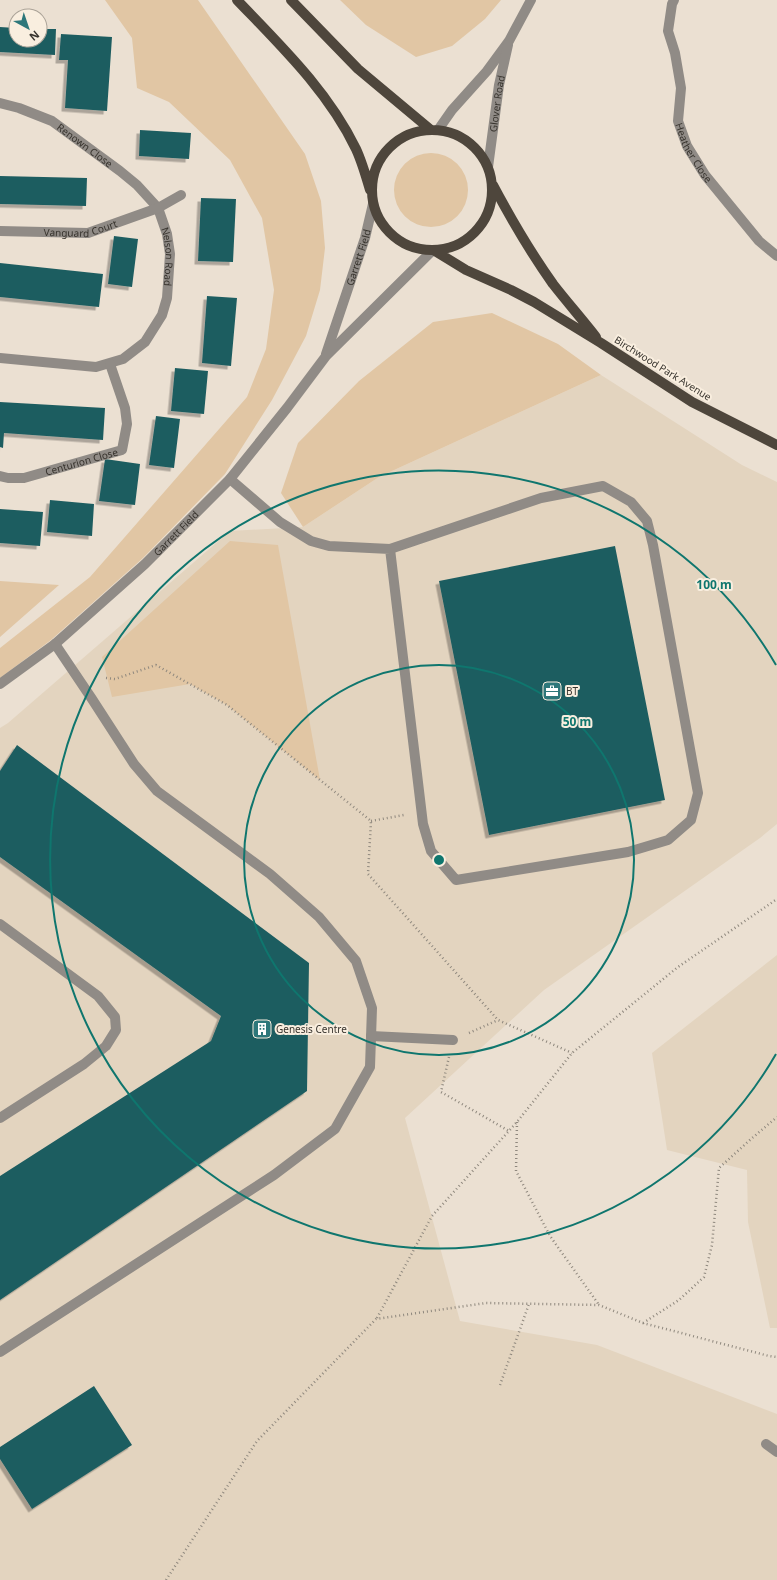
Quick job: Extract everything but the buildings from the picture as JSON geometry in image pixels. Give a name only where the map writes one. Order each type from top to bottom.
[{"type":"main road","points":[[237,0],[303,70],[338,118],[357,150],[375,211],[384,227],[398,240],[414,248],[434,251],[450,248],[466,241],[478,229],[487,215],[492,199],[492,183],[488,167],[480,153],[468,142],[454,134],[435,130],[422,131],[406,136],[391,145],[380,159],[373,175],[372,199]]},
{"type":"main road","points":[[292,0],[358,69],[435,130]]},
{"type":"main road","name":"Birchwood Park Avenue","points":[[492,183],[508,214],[539,263],[554,285],[600,343]]},
{"type":"main road","name":"Birchwood Park Avenue","points":[[434,251],[466,270],[505,287],[534,302],[692,402],[777,445]]},
{"type":"street","name":"Glover Road","points":[[435,130],[487,71],[508,41],[531,0]]},
{"type":"street","name":"Heather Close","points":[[674,0],[672,4],[668,31],[676,53],[681,88],[678,121],[687,146],[705,175],[759,241],[777,256]]},
{"type":"street","name":"Glover Road","points":[[488,167],[499,85],[508,41]]},
{"type":"street","name":"Renown Close","points":[[0,103],[19,108],[52,121],[120,171],[137,185],[158,208]]},
{"type":"street","points":[[158,208],[181,195]]},
{"type":"street","name":"Garrett Field","points":[[326,356],[340,309],[361,250],[372,199]]},
{"type":"street","name":"Vanguard Court","points":[[0,231],[88,233],[158,208]]},
{"type":"street","name":"Nelson Road","points":[[0,358],[96,367],[123,359],[145,342],[162,315],[167,298],[170,254],[167,234],[158,208]]},
{"type":"street","name":"Garrett Field","points":[[0,684],[55,644],[145,564],[230,479],[287,408],[326,356],[434,251]]},
{"type":"street","name":"Centurion Close","points":[[0,476],[8,478],[24,478],[122,450],[127,424],[125,408],[110,364]]},
{"type":"street","points":[[230,479],[280,522],[311,541],[329,546],[390,549],[541,498],[603,486],[631,502],[647,521],[653,545],[698,793],[691,820],[668,840],[628,852],[456,880],[431,851],[421,811],[390,549]]},
{"type":"street","points":[[0,1352],[274,1175],[335,1129],[370,1067],[372,1008],[356,961],[319,918],[270,874],[157,791],[134,764],[55,644]]},
{"type":"street","points":[[0,924],[98,996],[115,1017],[116,1030],[106,1046],[84,1064],[1,1114]]},
{"type":"street","points":[[371,1036],[454,1040]]},
{"type":"street","points":[[766,1444],[777,1452]]},
{"type":"path","points":[[106,678],[115,680],[156,665],[227,705],[371,822]]},
{"type":"path","points":[[371,822],[421,811]]},
{"type":"path","points":[[371,822],[368,874],[498,1020],[572,1053]]},
{"type":"path","points":[[166,1580],[257,1441],[376,1319],[432,1216],[517,1122],[572,1053],[678,967],[777,899]]},
{"type":"path","points":[[498,1020],[454,1040],[441,1092],[509,1131]]},
{"type":"path","points":[[643,1323],[679,1300],[704,1277],[712,1245],[719,1168],[777,1117]]},
{"type":"path","points":[[517,1122],[516,1171],[550,1236],[599,1306]]},
{"type":"path","points":[[376,1319],[486,1303],[599,1306],[643,1323],[777,1357]]},
{"type":"path","points":[[500,1385],[529,1304]]},
{"type":"shaded area","points":[[105,0],[198,0],[305,154],[321,201],[325,248],[320,290],[306,336],[272,400],[225,474],[143,558],[51,640],[0,678],[0,648],[90,577],[247,397],[266,349],[274,290],[262,218],[230,160],[169,102],[137,88],[132,38]]},
{"type":"shaded area","points":[[340,0],[501,0],[485,19],[452,46],[416,57],[366,25]]},
{"type":"shaded area","points":[[424,153],[438,153],[452,159],[462,169],[468,183],[466,204],[462,211],[452,221],[438,227],[424,227],[410,221],[400,211],[394,197],[394,183],[400,169],[410,159]]},
{"type":"shaded area","points":[[492,313],[558,344],[601,375],[379,477],[303,527],[281,493],[298,443],[359,381],[433,322]]},
{"type":"shaded area","points":[[601,375],[742,465],[777,482],[777,824],[760,838],[544,990],[405,1118],[460,1321],[597,1345],[777,1414],[777,1580],[0,1580],[0,728],[8,723],[230,531],[303,527],[379,477]]},
{"type":"shaded area","points":[[230,541],[278,545],[320,780],[227,705],[190,684],[112,697],[102,657]]},
{"type":"shaded area","points":[[0,581],[59,585],[0,637]]},
{"type":"shaded area","points":[[777,955],[777,1328],[770,1328],[748,1222],[747,1170],[667,1150],[652,1053]]},
{"type":"place","name":"BT","points":[[552,691]]},
{"type":"place","name":"Genesis Centre","points":[[262,1029]]}]
